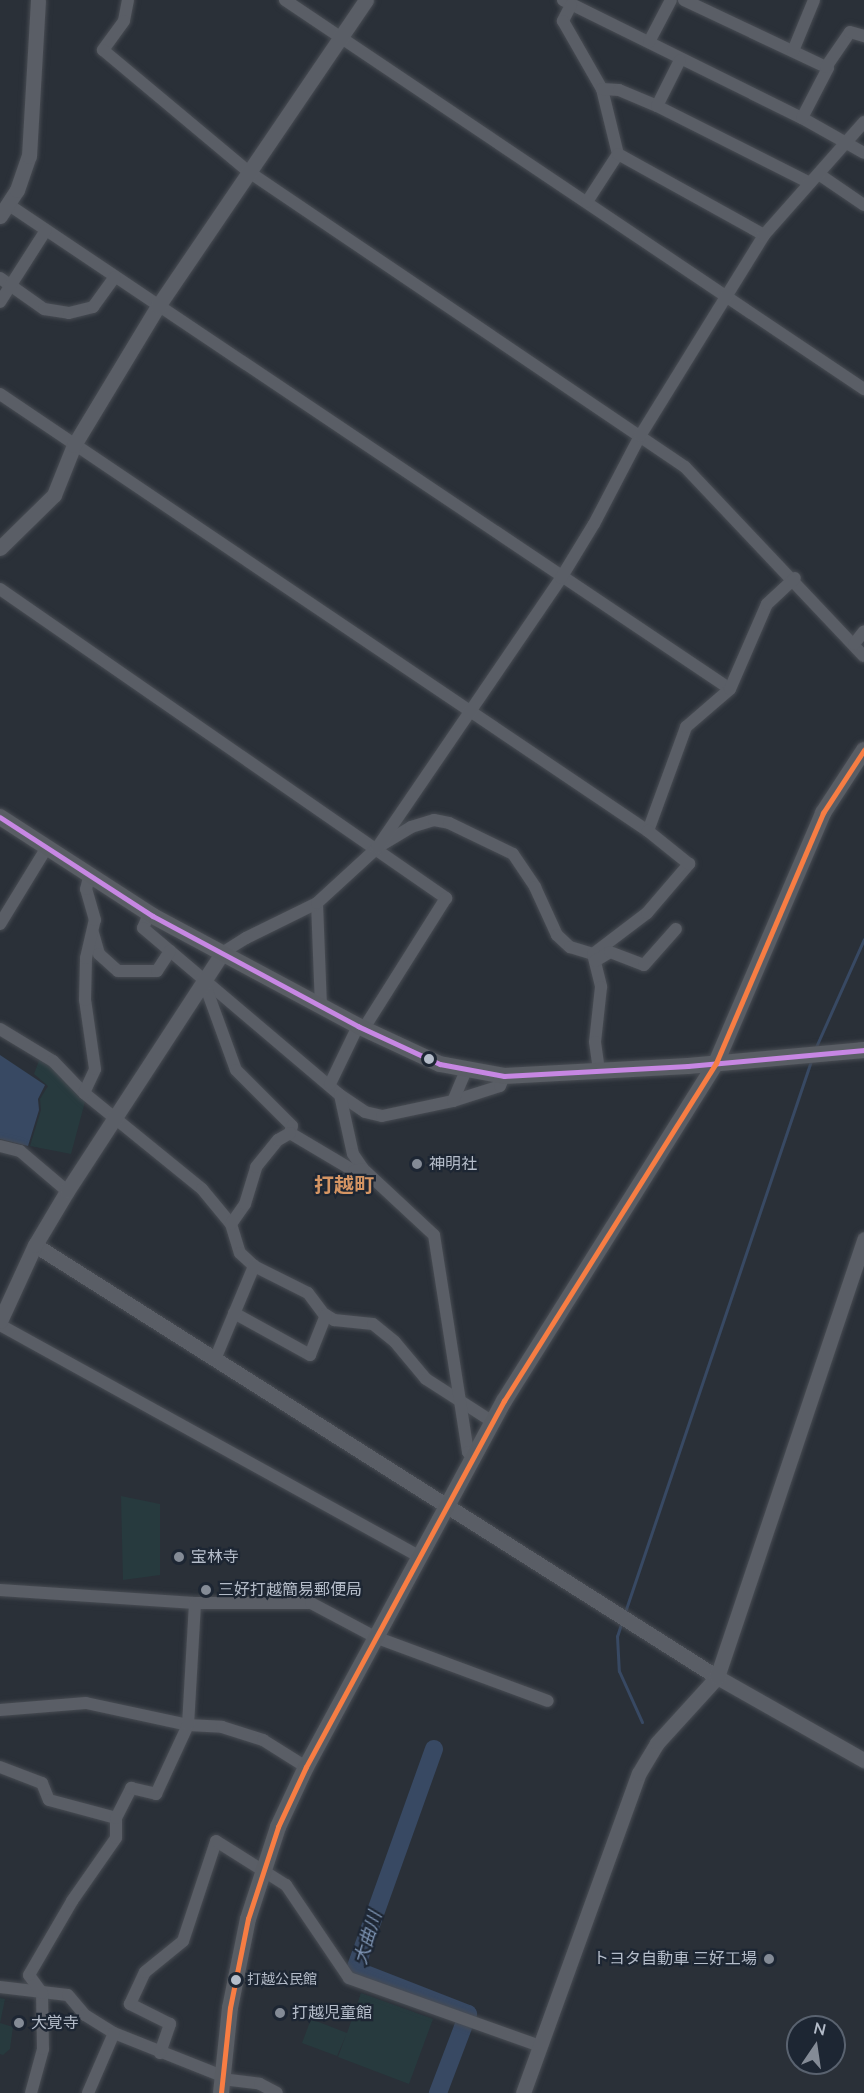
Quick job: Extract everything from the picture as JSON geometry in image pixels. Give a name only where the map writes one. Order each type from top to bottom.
[{"type":"main road","points":[[222,2083],[239,1962],[263,1868],[306,1767],[493,1422],[560,1307],[716,1063],[823,813],[864,750]]},
{"type":"main road","points":[[0,817],[89,878],[149,914],[361,1027],[440,1065],[504,1076],[716,1063],[864,1050]]},
{"type":"street","points":[[38,0],[31,147],[24,177],[5,210],[46,230],[561,578],[730,689]]},
{"type":"street","points":[[128,0],[124,21],[103,51],[249,172],[685,467],[795,578],[864,656]]},
{"type":"street","points":[[0,548],[54,495],[74,445],[158,306],[366,0]]},
{"type":"street","points":[[649,42],[671,0]]},
{"type":"street","points":[[684,0],[826,67]]},
{"type":"street","points":[[793,51],[814,0]]},
{"type":"street","points":[[287,1],[864,389]]},
{"type":"street","points":[[587,202],[618,154],[602,89],[563,21],[567,2],[649,42],[680,60],[802,118],[864,153]]},
{"type":"street","points":[[802,118],[826,67],[850,32],[864,36]]},
{"type":"street","points":[[657,106],[680,60]]},
{"type":"street","points":[[602,89],[619,90],[657,106],[815,179],[864,205]]},
{"type":"street","points":[[377,848],[468,709],[561,578],[594,524],[640,436],[764,236],[864,122]]},
{"type":"street","points":[[618,154],[764,236]]},
{"type":"street","points":[[0,302],[5,282],[46,230]]},
{"type":"street","points":[[5,282],[44,309],[69,313],[93,307],[115,277]]},
{"type":"street","points":[[0,394],[648,831],[689,864],[647,913],[594,958]]},
{"type":"street","points":[[648,831],[686,727],[730,689],[767,604],[795,578]]},
{"type":"street","points":[[0,589],[377,848],[446,898],[361,1027],[330,1084]]},
{"type":"street","points":[[854,644],[864,632]]},
{"type":"street","points":[[420,1557],[0,1323],[35,1245],[67,1191],[206,983],[222,953],[246,938],[317,903],[377,848],[411,827],[434,820],[459,828],[513,854],[535,887],[556,935],[570,947],[594,958],[610,952],[644,965],[676,929]]},
{"type":"street","points":[[0,924],[46,849]]},
{"type":"street","points":[[84,1093],[95,1069],[85,1000],[86,957],[93,932],[94,911],[86,889],[89,878]]},
{"type":"street","points":[[317,903],[321,1006]]},
{"type":"street","points":[[149,914],[143,928],[206,983],[330,1084],[340,1095],[356,1106],[382,1116],[453,1101],[500,1086],[504,1076]]},
{"type":"street","points":[[93,932],[99,954],[118,971],[157,972],[170,951]]},
{"type":"street","points":[[594,958],[601,987],[595,1042],[599,1071]]},
{"type":"street","points":[[206,983],[236,1070],[292,1126],[290,1132],[278,1140],[256,1167],[245,1204],[231,1224]]},
{"type":"street","points":[[0,1029],[54,1061],[84,1093],[202,1189],[231,1224],[240,1254],[254,1266],[308,1293],[326,1315],[373,1324],[395,1342],[426,1379],[493,1422]]},
{"type":"street","points":[[453,1101],[466,1070]]},
{"type":"street","points":[[340,1095],[353,1154],[363,1169],[434,1235],[468,1452],[474,1460]]},
{"type":"street","points":[[344,1112],[356,1106]]},
{"type":"street","points":[[290,1132],[354,1171],[363,1169]]},
{"type":"street","points":[[0,1146],[20,1151],[67,1191]]},
{"type":"street","points":[[523,2093],[639,1773],[657,1743],[717,1677],[864,1239]]},
{"type":"street","points":[[35,1245],[216,1357],[717,1677],[864,1760]]},
{"type":"street","points":[[216,1357],[254,1266]]},
{"type":"street","points":[[234,1313],[310,1355],[326,1315]]},
{"type":"street","points":[[0,1590],[195,1603],[311,1603],[375,1637],[548,1701]]},
{"type":"street","points":[[31,2093],[43,2049],[42,1993],[29,1975],[72,1901],[116,1838],[116,1818],[131,1788],[156,1794],[188,1725],[195,1603]]},
{"type":"street","points":[[0,1710],[86,1703],[188,1725],[222,1727],[263,1740],[306,1767]]},
{"type":"street","points":[[0,1767],[42,1783],[49,1800],[116,1818]]},
{"type":"street","points":[[160,2053],[170,2024],[130,2004],[146,1972],[187,1934],[216,1841],[263,1868],[285,1885],[349,1978],[540,2046]]},
{"type":"street","points":[[0,1987],[69,1995],[85,2015],[114,2033],[222,2083],[260,2084],[277,2093]]},
{"type":"street","points":[[88,2093],[114,2033]]},
{"type":"green space","points":[[40,1058],[86,1098],[71,1154],[30,1146],[41,1110],[40,1099],[48,1086],[34,1074]]},
{"type":"green space","points":[[121,1496],[160,1504],[160,1575],[123,1580]]},
{"type":"green space","points":[[361,1993],[433,2019],[409,2084],[338,2057],[346,2035],[337,2056],[302,2043],[311,2019],[347,2033]]},
{"type":"green space","points":[[0,1998],[5,1999],[0,2023]]},
{"type":"green space","points":[[0,2023],[13,2027],[10,2049],[3,2055],[0,2054]]},
{"type":"water","points":[[0,1055],[45,1085],[38,1099],[39,1110],[28,1146],[0,1139]]},
{"type":"waterway","points":[[815,1049],[864,939]]},
{"type":"waterway","points":[[625,1612],[811,1061]]},
{"type":"waterway","points":[[622,1621],[617,1636],[619,1671],[642,1722]]},
{"type":"waterway","name":"大曲川","points":[[434,1749],[355,1970],[468,2014],[438,2093]]},
{"type":"transit line","points":[[221,2093],[230,2008],[248,1919],[278,1827],[306,1767],[504,1401],[716,1063],[823,813],[864,750]]},
{"type":"transit line","points":[[0,817],[153,916],[358,1026],[440,1064],[504,1076],[688,1066],[864,1050]]},
{"type":"place","name":"神明社","points":[[417,1164]]},
{"type":"place","name":"宝林寺","points":[[179,1557]]},
{"type":"place","name":"三好打越簡易郵便局","points":[[206,1590]]},
{"type":"place","name":"トヨタ自動車 三好工場","points":[[769,1959]]},
{"type":"place","name":"打越公民館","points":[[236,1980]]},
{"type":"place","name":"打越児童館","points":[[280,2013]]},
{"type":"place","name":"大覚寺","points":[[19,2023]]},
{"type":"district","name":"打越町","points":[[344,1185]]}]
